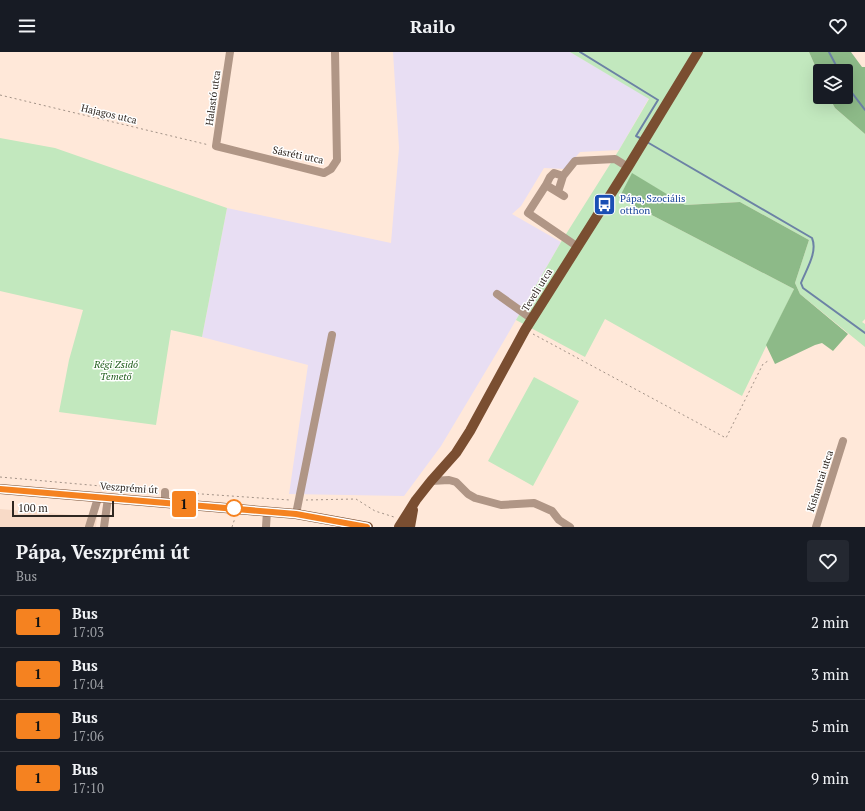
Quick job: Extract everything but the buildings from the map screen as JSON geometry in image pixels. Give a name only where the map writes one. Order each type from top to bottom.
[{"type":"main road","name":"Teveli utca","points":[[404,525],[416,500],[456,453],[470,431],[525,330],[628,167],[698,52]]},
{"type":"main road","name":"Veszprémi út","points":[[0,489],[267,511],[296,514],[368,527]]},
{"type":"street","name":"Halastó utca","points":[[216,146],[230,52]]},
{"type":"street","name":"Sásréti utca","points":[[216,146],[324,173],[331,168],[337,160],[335,52]]},
{"type":"street","points":[[546,185],[561,194],[563,176],[575,161],[615,159],[628,167]]},
{"type":"street","points":[[563,176],[554,173],[550,177],[528,213],[578,246]]},
{"type":"street","points":[[497,294],[532,319]]},
{"type":"street","points":[[296,514],[332,335]]},
{"type":"street","name":"Kishantai utca","points":[[816,527],[843,441]]},
{"type":"street","points":[[431,481],[449,480],[456,482],[468,494],[475,498],[501,505],[534,503],[552,511],[559,520],[570,527]]},
{"type":"street","points":[[165,492],[165,503]]},
{"type":"street","points":[[89,527],[103,498]]},
{"type":"street","points":[[103,498],[104,527]]},
{"type":"street","points":[[266,527],[267,511]]},
{"type":"path","name":"Hajagos utca","points":[[0,95],[216,146]]},
{"type":"path","points":[[525,330],[726,438],[763,364],[768,361]]},
{"type":"path","points":[[0,477],[165,492],[299,500],[356,499],[375,511],[404,525]]},
{"type":"shaded area","points":[[393,52],[570,52],[649,98],[619,150],[580,152],[565,169],[544,168],[521,206],[512,214],[561,242],[441,446],[404,496],[289,494],[308,365],[202,337],[227,208],[391,243],[399,148]]},
{"type":"shaded area","points":[[0,509],[97,517],[96,527],[0,527]]},
{"type":"green space","points":[[570,52],[809,52],[814,64],[813,64],[813,104],[833,104],[835,108],[865,134],[865,319],[862,322],[865,324],[865,347],[800,294],[795,283],[809,240],[740,202],[685,205],[632,174],[619,198],[794,289],[742,396],[605,319],[585,357],[516,320],[561,242],[649,99]]},
{"type":"green space","points":[[809,52],[851,52],[862,67],[865,67],[865,134],[835,108],[833,104],[853,104],[853,64],[814,64]]},
{"type":"green space","name":"Régi Zsidó Temető","points":[[0,138],[55,148],[227,208],[202,337],[171,330],[156,425],[59,412],[69,360],[83,310],[0,291]]},
{"type":"green space","points":[[632,173],[685,205],[740,202],[809,240],[795,283],[800,294],[848,334],[833,351],[822,343],[775,364],[766,345],[794,289],[619,198]]},
{"type":"green space","points":[[534,377],[579,401],[533,486],[488,461]]},
{"type":"waterway","points":[[580,52],[658,100],[636,136],[642,139]]},
{"type":"waterway","points":[[829,52],[835,64]]},
{"type":"waterway","points":[[853,94],[865,110]]},
{"type":"waterway","points":[[647,142],[812,238],[814,249],[801,283],[803,288],[865,333]]},
{"type":"bus line","name":"1","points":[[0,489],[296,514],[367,527]]},
{"type":"place","name":"Pápa, Szociális otthon","points":[[605,204]]}]
